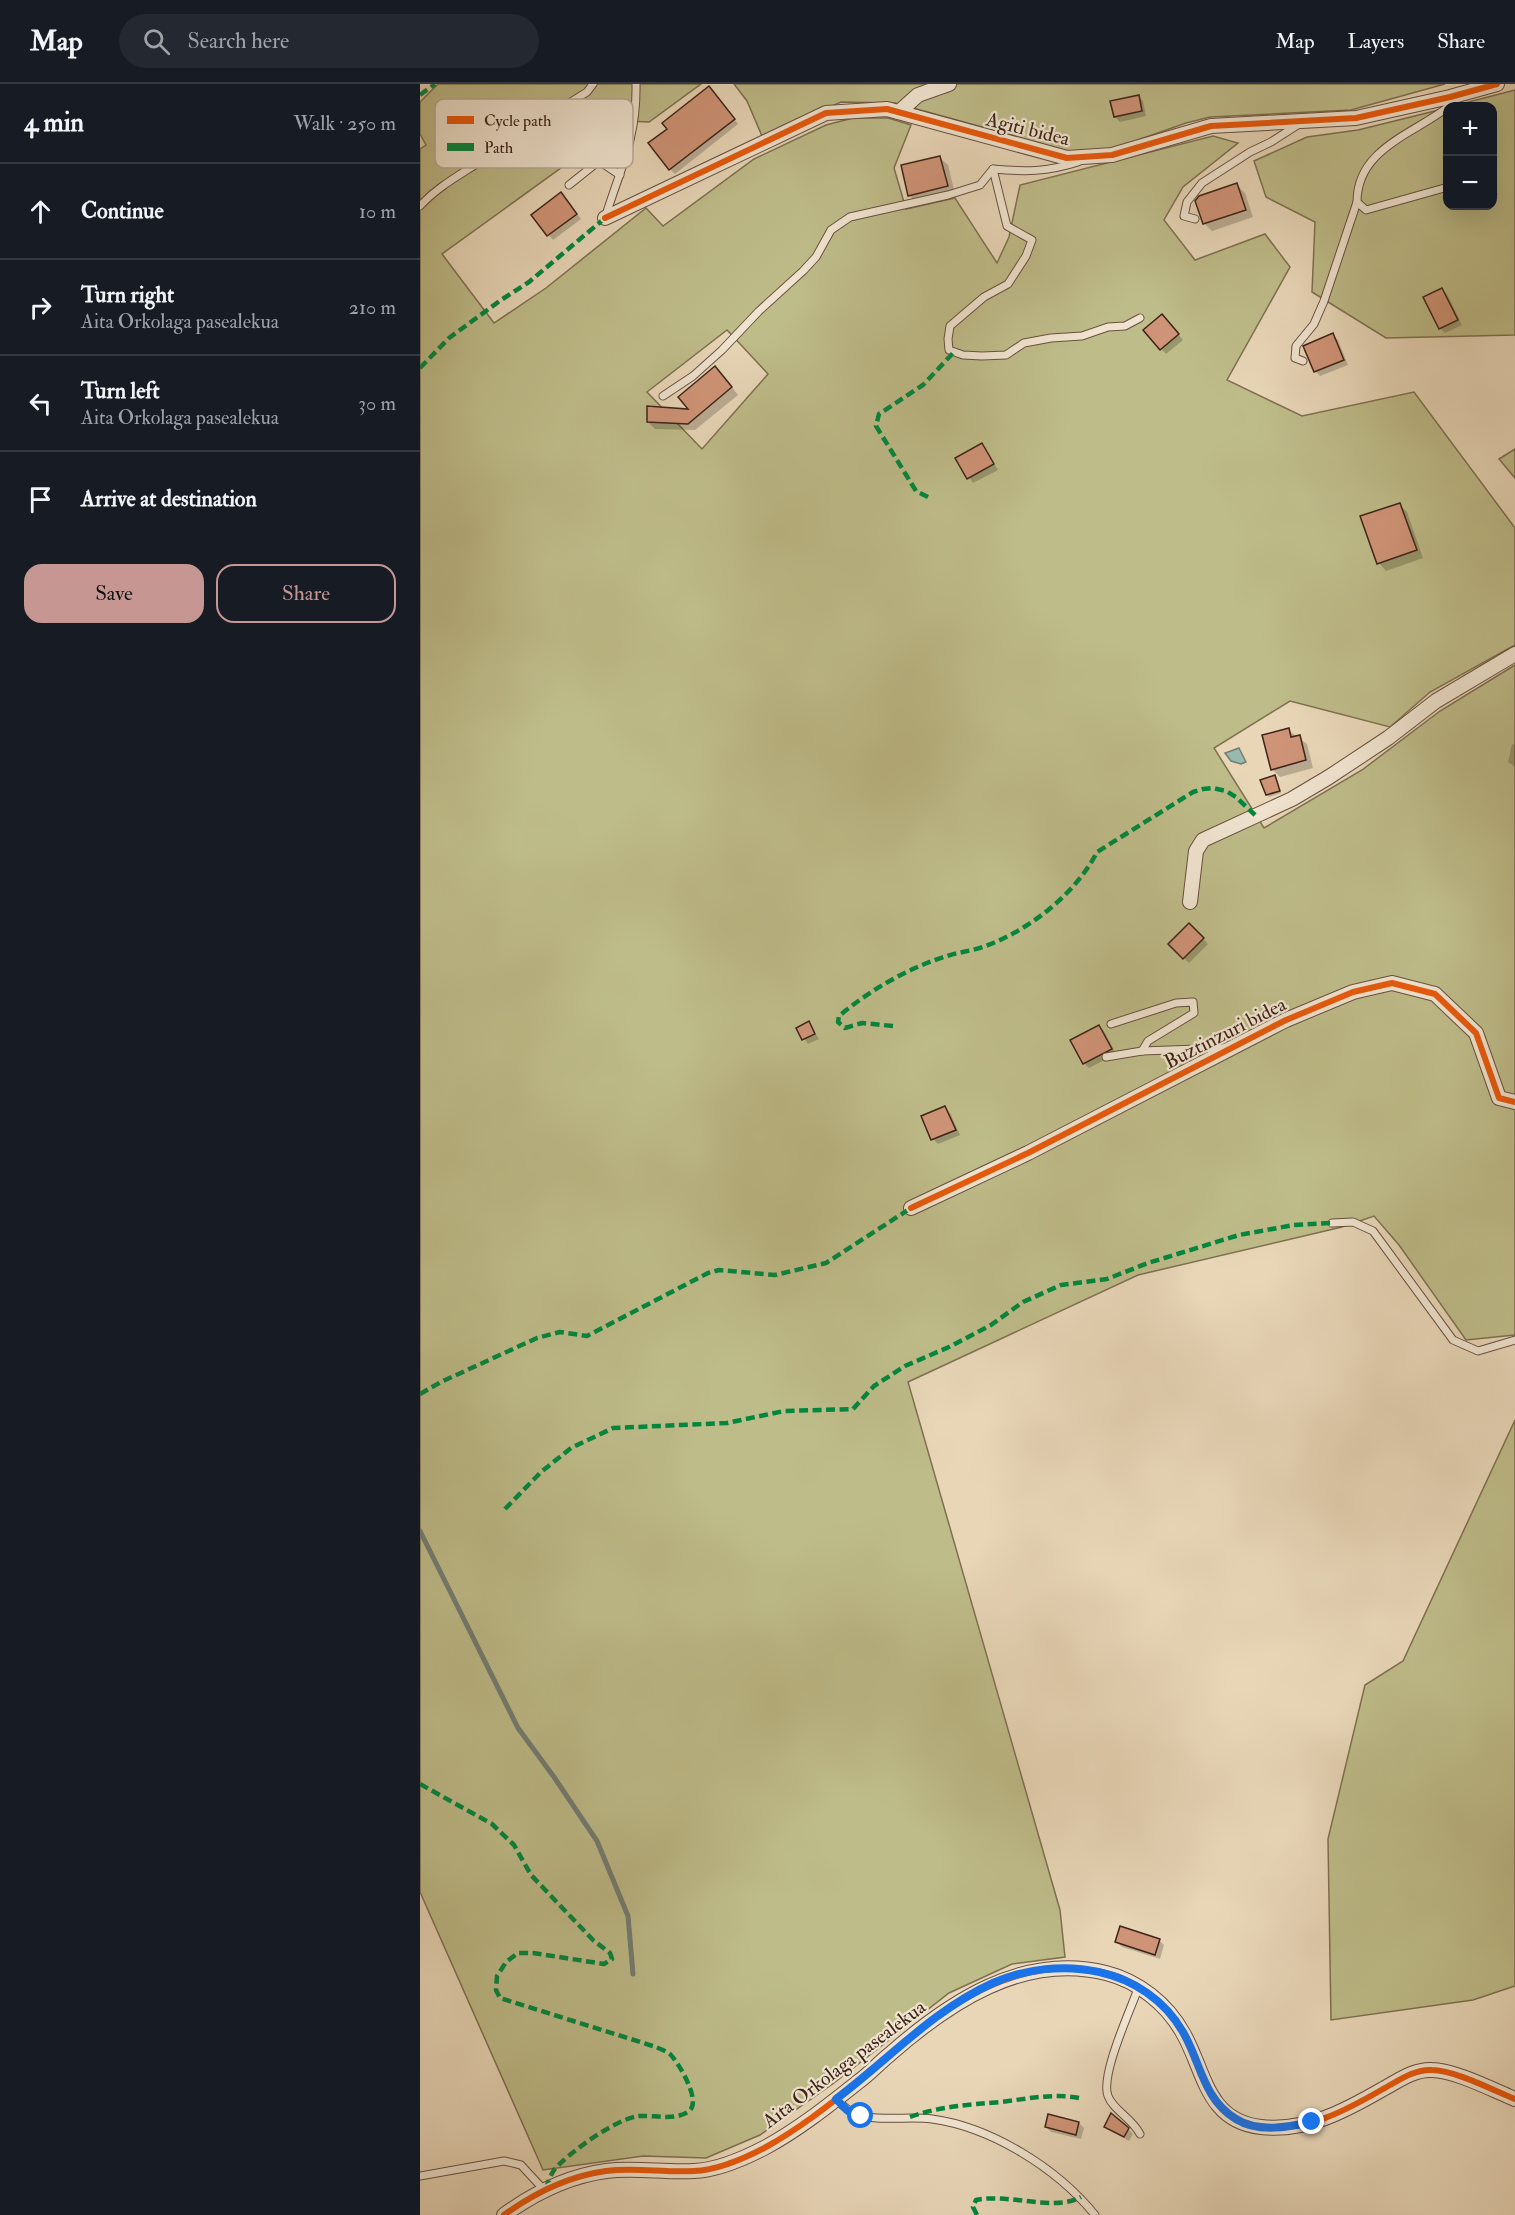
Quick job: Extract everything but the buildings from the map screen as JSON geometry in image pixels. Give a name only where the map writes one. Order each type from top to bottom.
[{"type":"street","points":[[899,112],[918,95],[949,84]]},
{"type":"street","name":"Agiti bidea","points":[[605,218],[826,113],[887,109],[1067,158],[1095,157],[1112,155],[1211,126],[1356,118],[1497,84]]},
{"type":"street","points":[[1190,902],[1196,851],[1203,840],[1292,799],[1329,777],[1388,738],[1436,701],[1515,654]]},
{"type":"street","name":"Buztinzuri bidea","points":[[911,1208],[1028,1153],[1286,1020],[1353,992],[1392,983],[1435,994],[1476,1033],[1499,1098],[1515,1102]]},
{"type":"street","name":"Aita Orkolaga pasealekua","points":[[504,2215],[544,2191],[583,2175],[606,2170],[694,2171],[712,2169],[766,2147],[836,2099],[944,2012],[974,1993],[996,1982],[1026,1972],[1060,1968],[1105,1973],[1139,1986],[1170,2015],[1182,2030],[1191,2047],[1200,2074],[1218,2104],[1239,2121],[1250,2125],[1297,2126],[1330,2117],[1406,2077],[1425,2070],[1434,2070],[1458,2077],[1515,2099]]},
{"type":"lane","points":[[575,99],[587,92],[593,84]]},
{"type":"lane","points":[[633,130],[636,84]]},
{"type":"lane","points":[[1454,102],[1467,92]]},
{"type":"lane","points":[[1303,361],[1295,358],[1296,346],[1314,324],[1324,301],[1357,202],[1357,188],[1369,164],[1384,147],[1443,110]]},
{"type":"lane","points":[[1195,219],[1184,216],[1187,202],[1202,183],[1250,152],[1305,121]]},
{"type":"lane","points":[[993,169],[1030,172],[1062,167],[1095,157]]},
{"type":"lane","points":[[420,206],[429,196],[470,168]]},
{"type":"lane","points":[[569,185],[590,168]]},
{"type":"lane","points":[[610,168],[620,175]]},
{"type":"lane","points":[[605,218],[622,168]]},
{"type":"lane","points":[[993,169],[1007,226],[1032,240],[1026,256],[1008,284],[984,297],[950,326],[949,350],[972,356],[1006,355],[1024,343],[1082,336],[1108,327],[1125,326],[1140,318]]},
{"type":"lane","points":[[663,396],[693,376],[803,271],[816,257],[831,230],[850,217],[948,195],[980,185],[993,169]]},
{"type":"lane","points":[[1357,202],[1366,210],[1443,188]]},
{"type":"lane","points":[[1111,1024],[1176,1004],[1193,1002],[1194,1013],[1148,1041],[1142,1051]]},
{"type":"lane","points":[[1106,1057],[1142,1051],[1230,1048]]},
{"type":"lane","points":[[1332,1223],[1353,1222],[1373,1231],[1453,1341],[1478,1351],[1515,1340]]},
{"type":"lane","points":[[1139,1986],[1110,2064],[1106,2087],[1108,2098],[1136,2124],[1140,2134]]},
{"type":"lane","points":[[836,2099],[848,2111],[861,2116],[931,2119],[957,2124],[984,2134],[1045,2168],[1080,2197],[1095,2215]]},
{"type":"lane","points":[[420,2176],[504,2161],[521,2165],[544,2191]]},
{"type":"shaded area","points":[[438,84],[701,84],[649,122],[633,121],[633,99],[435,99],[435,168],[561,168],[442,254],[494,323],[546,288],[646,208],[663,226],[754,159],[826,125],[853,118],[888,118],[911,125],[894,168],[906,209],[955,198],[997,263],[1009,237],[1020,185],[1213,136],[1238,143],[1183,187],[1164,220],[1195,260],[1265,234],[1290,267],[1227,380],[1302,416],[1414,392],[1515,528],[1515,645],[1430,692],[1390,727],[1290,701],[1214,748],[1264,828],[1362,770],[1440,711],[1515,665],[1515,1335],[1466,1340],[1399,1245],[1374,1216],[1342,1227],[1138,1275],[908,1382],[1060,1910],[1065,1957],[1012,1964],[949,1993],[834,2083],[760,2135],[706,2158],[643,2156],[543,2170],[420,1892],[420,149],[426,145],[420,134],[420,102]],"holes":[[[727,330],[768,374],[702,449],[647,392]]]},
{"type":"shaded area","points":[[734,84],[1445,84],[1351,110],[1210,117],[1112,149],[1068,151],[895,103],[841,102],[762,136],[747,101]]},
{"type":"shaded area","points":[[1515,90],[1515,335],[1386,338],[1312,292],[1315,222],[1266,197],[1254,161],[1307,137],[1358,130],[1443,109],[1443,210],[1497,210],[1497,102],[1468,102]]},
{"type":"shaded area","points":[[1515,449],[1515,478],[1499,459]]},
{"type":"shaded area","points":[[1515,1420],[1515,1986],[1473,2000],[1331,2020],[1328,1839],[1365,1685],[1403,1661]]},
{"type":"water","points":[[1239,748],[1246,762],[1241,764],[1231,761],[1225,753]]},
{"type":"waterway","points":[[420,1531],[518,1728],[597,1841],[628,1916],[633,1974]]},
{"type":"marked path","points":[[420,95],[435,84]]},
{"type":"marked path","points":[[420,368],[449,338],[529,282],[605,218]]},
{"type":"marked path","points":[[928,497],[916,491],[876,426],[879,414],[923,385],[954,352]]},
{"type":"marked path","points":[[893,1026],[862,1023],[845,1028],[838,1022],[839,1016],[851,1006],[904,973],[947,956],[983,947],[1033,921],[1049,910],[1076,883],[1097,852],[1193,792],[1213,788],[1226,791],[1255,815]]},
{"type":"marked path","points":[[420,1394],[537,1338],[560,1332],[587,1336],[708,1273],[719,1270],[775,1275],[826,1263],[911,1208]]},
{"type":"marked path","points":[[505,1509],[541,1472],[571,1448],[613,1428],[727,1423],[784,1411],[853,1409],[874,1386],[905,1366],[949,1347],[991,1325],[1023,1302],[1061,1285],[1107,1279],[1148,1263],[1239,1235],[1294,1225],[1332,1223]]},
{"type":"marked path","points":[[420,1784],[492,1824],[514,1845],[531,1875],[593,1940],[610,1953],[612,1959],[604,1964],[533,1953],[518,1953],[506,1962],[497,1976],[496,1990],[500,1998],[664,2051],[670,2054],[679,2065],[691,2091],[692,2106],[684,2114],[672,2117],[630,2118],[594,2137],[554,2170],[545,2191]]},
{"type":"marked path","points":[[910,2117],[932,2110],[965,2105],[1049,2096],[1079,2098]]},
{"type":"marked path","points":[[977,2215],[973,2207],[976,2200],[989,2198],[1058,2203],[1081,2197]]},
{"type":"cycle path","points":[[605,218],[826,113],[887,109],[1067,158],[1112,155],[1211,126],[1356,118],[1497,84]]},
{"type":"cycle path","points":[[911,1208],[1028,1153],[1286,1020],[1353,992],[1392,983],[1435,994],[1476,1033],[1499,1098],[1515,1102]]},
{"type":"cycle path","points":[[504,2215],[552,2187],[592,2173],[628,2170],[703,2170],[732,2163],[766,2147],[814,2116],[936,2017],[989,1987],[1016,1976],[1045,1970],[1075,1968],[1106,1973],[1129,1982],[1150,1995],[1169,2013],[1183,2033],[1218,2105],[1243,2123],[1278,2128],[1309,2123],[1340,2112],[1406,2076],[1425,2070],[1451,2073],[1515,2099]]},
{"type":"route","points":[[861,2116],[848,2111],[836,2099],[944,2012],[996,1982],[1026,1972],[1060,1968],[1105,1973],[1139,1986],[1170,2015],[1182,2030],[1191,2047],[1200,2074],[1211,2093],[1218,2104],[1239,2121],[1264,2127],[1297,2126],[1312,2122]]}]
